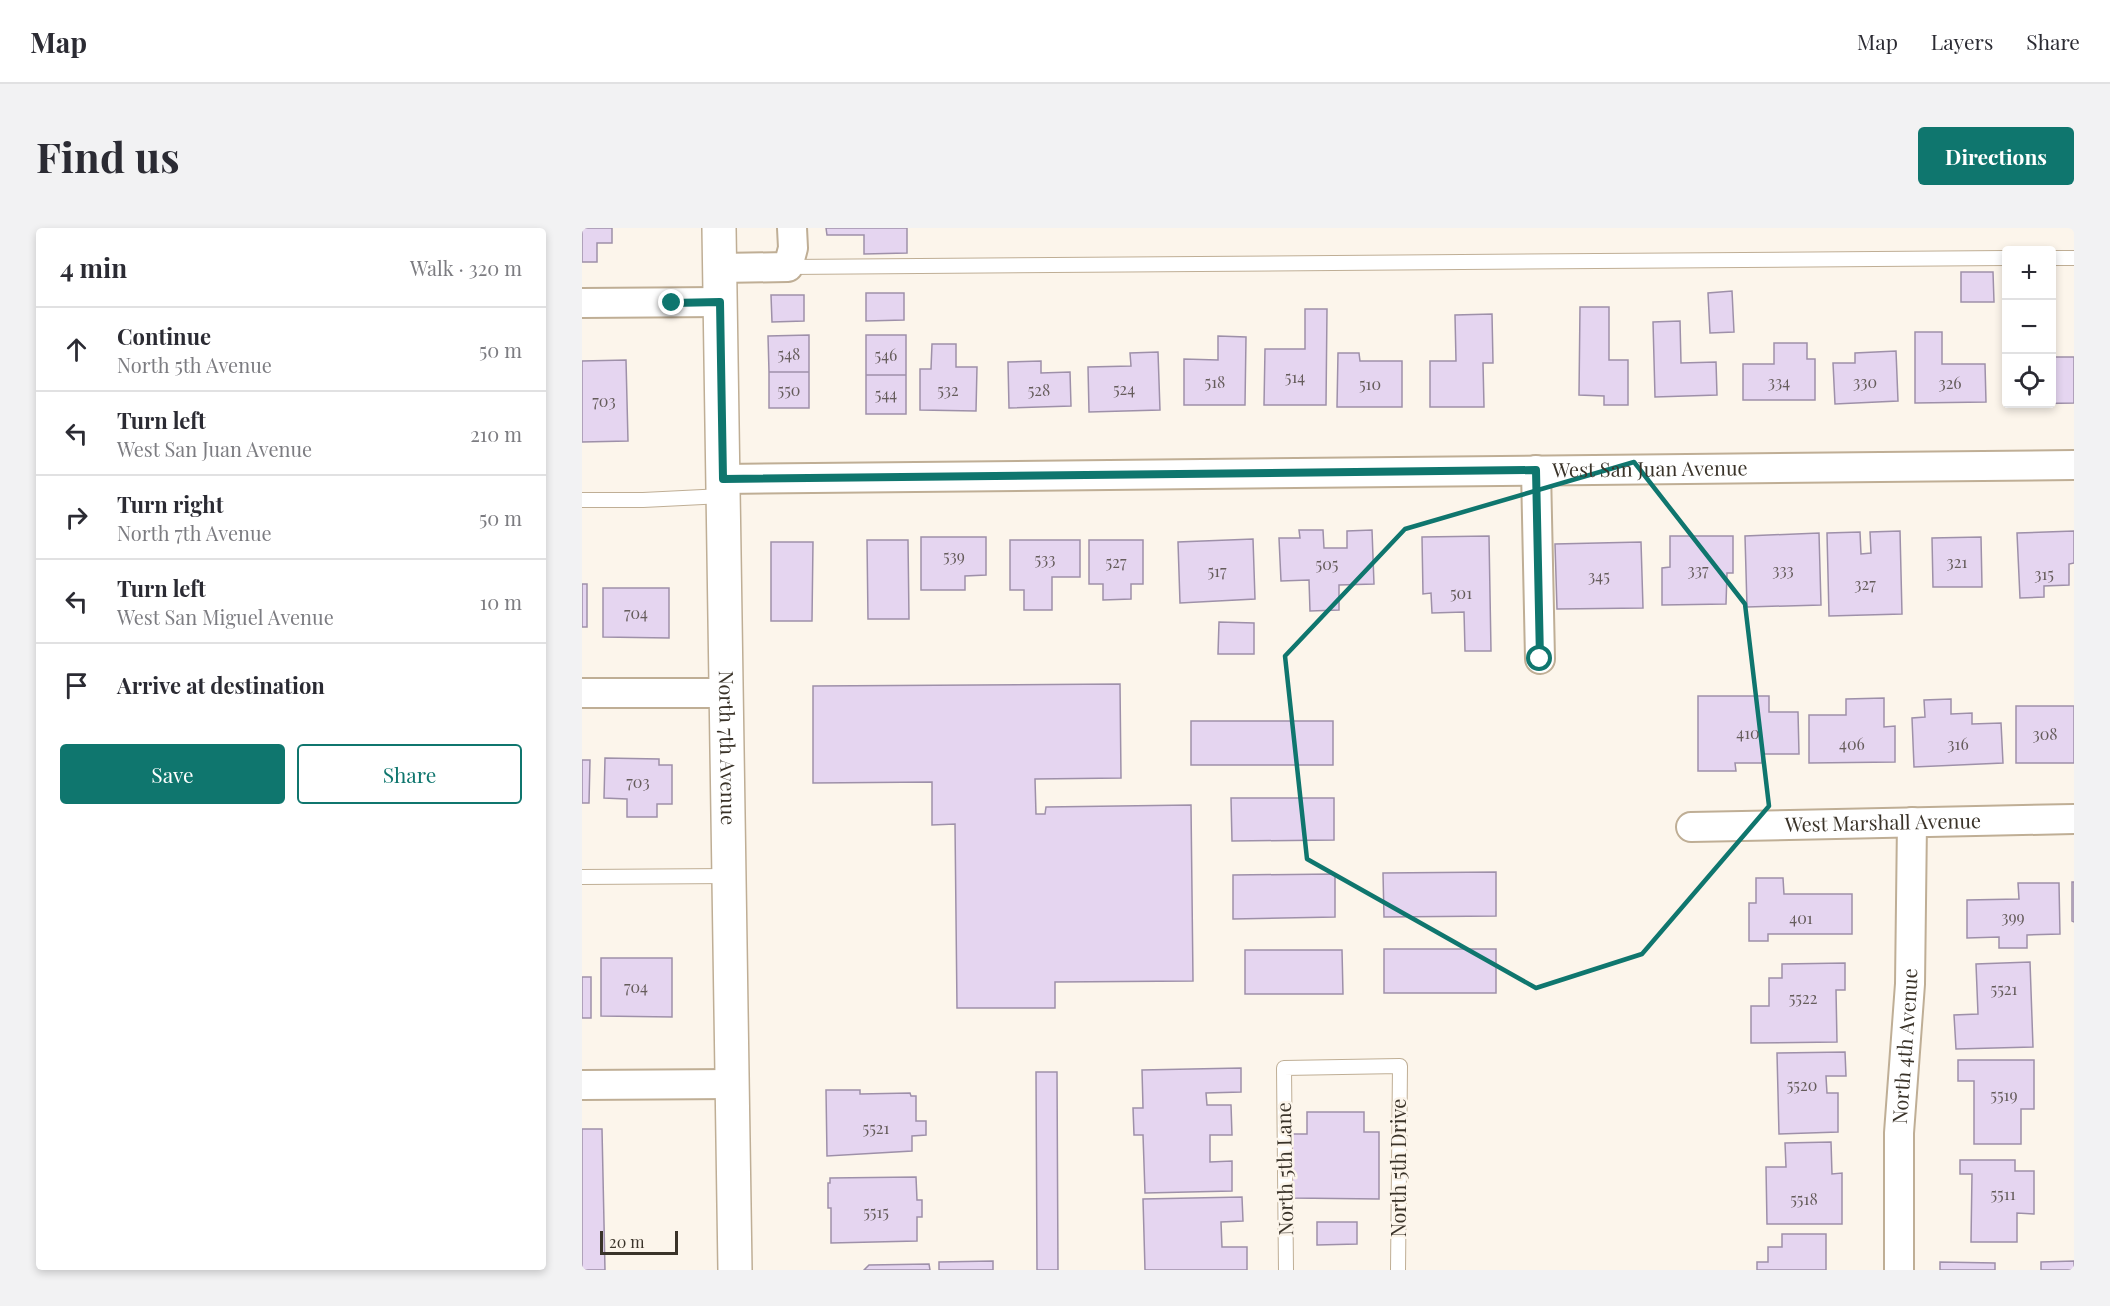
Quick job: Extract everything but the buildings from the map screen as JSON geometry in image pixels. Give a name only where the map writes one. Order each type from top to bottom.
[{"type":"main road","name":"North 7th Avenue","points":[[719,228],[735,1270]]},
{"type":"street","points":[[719,268],[788,267],[793,248],[792,228]]},
{"type":"street","points":[[582,303],[720,302]]},
{"type":"street","name":"West San Juan Avenue","points":[[723,488],[1536,470],[2074,465]]},
{"type":"street","points":[[1536,470],[1540,659]]},
{"type":"street","points":[[582,693],[726,693]]},
{"type":"street","name":"West Marshall Avenue","points":[[1691,827],[2074,819]]},
{"type":"street","name":"North 4th Avenue","points":[[1899,1270],[1899,1133],[1910,984],[1912,822]]},
{"type":"street","points":[[582,1085],[733,1084]]},
{"type":"lane","points":[[788,267],[2002,258]]},
{"type":"lane","points":[[2056,258],[2074,258]]},
{"type":"lane","points":[[582,500],[723,488]]},
{"type":"lane","points":[[582,878],[730,876]]},
{"type":"lane","name":"North 5th Lane","points":[[1286,1270],[1284,1068],[1400,1066]]},
{"type":"lane","name":"North 5th Drive","points":[[1398,1270],[1400,1066]]},
{"type":"highlighted area","points":[[1634,462],[1745,604],[1769,806],[1642,954],[1536,988],[1307,859],[1285,656],[1405,529]]},
{"type":"route","points":[[672,303],[720,302],[723,479],[1536,470],[1540,659]]}]
